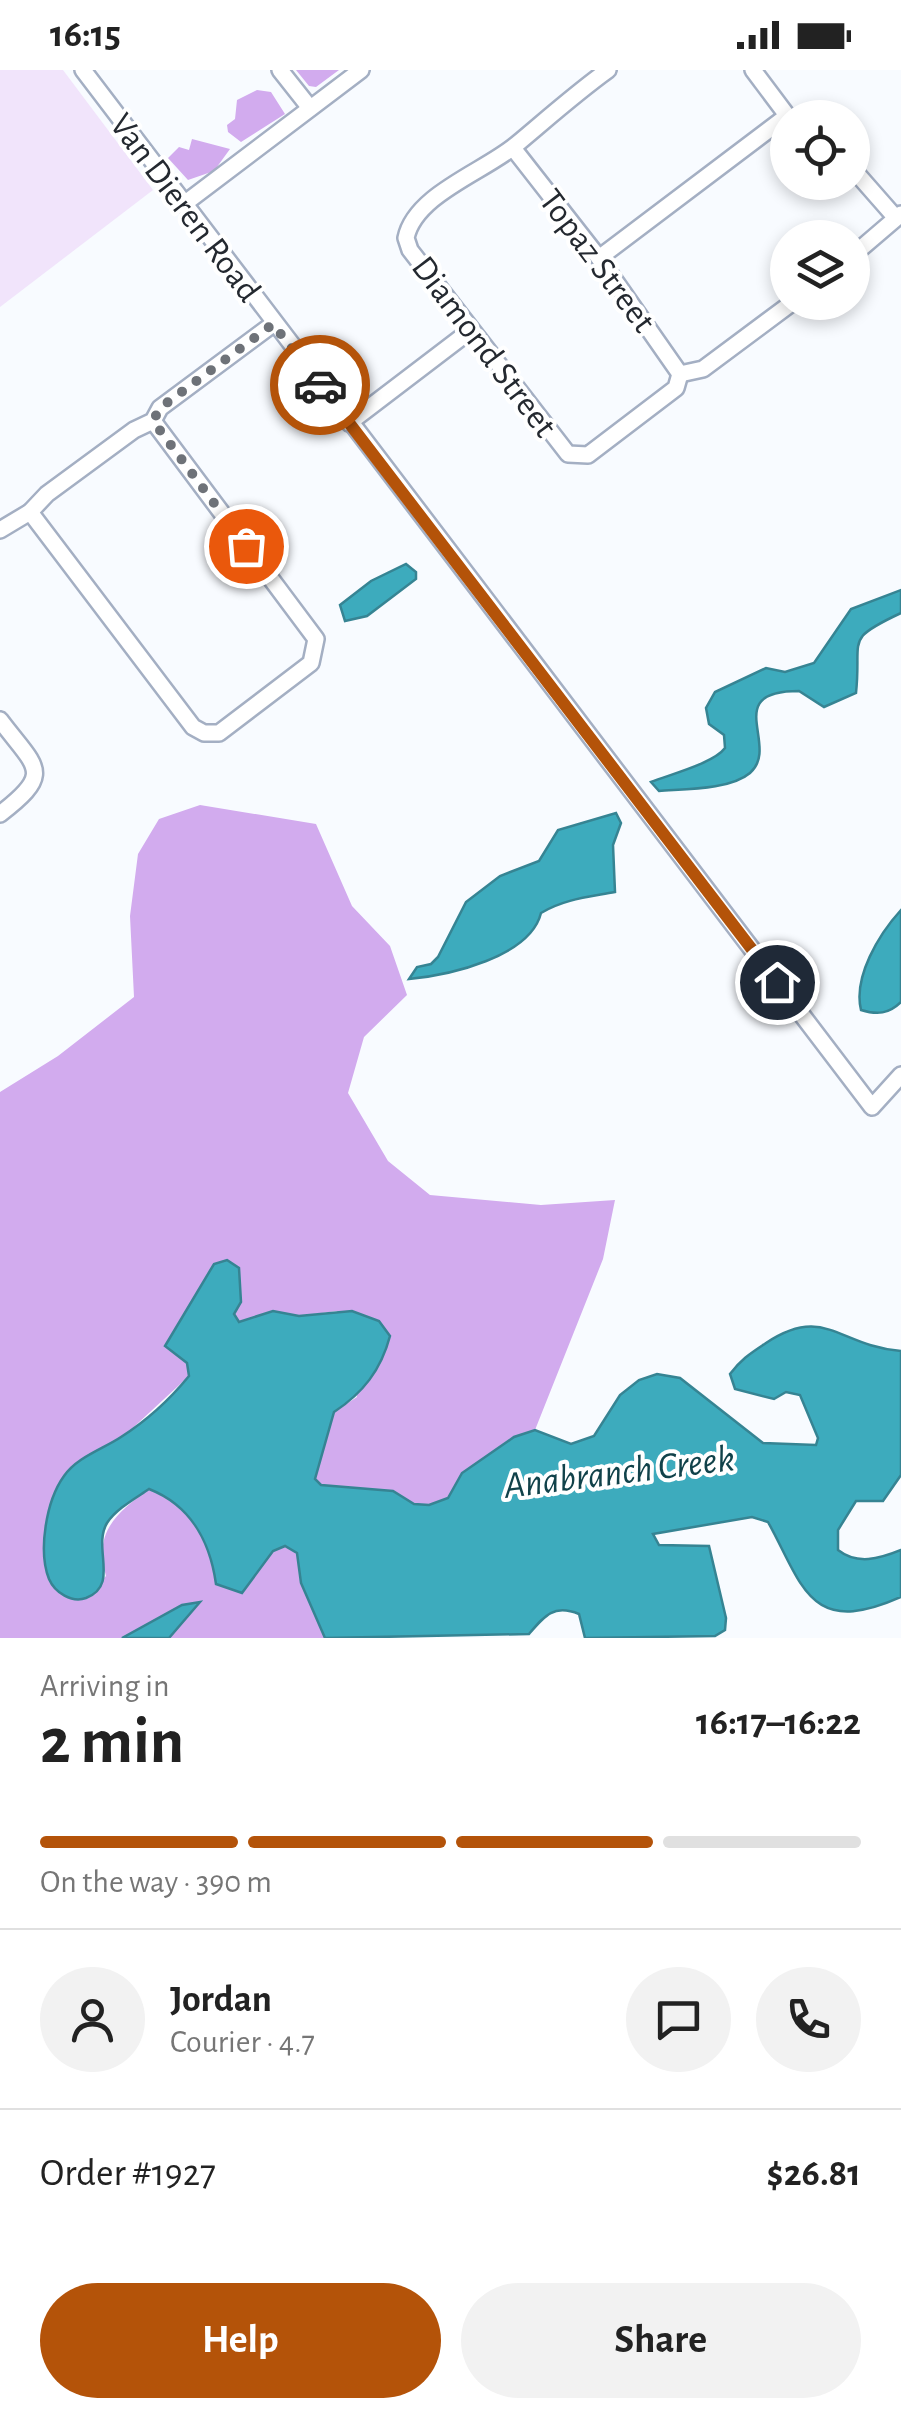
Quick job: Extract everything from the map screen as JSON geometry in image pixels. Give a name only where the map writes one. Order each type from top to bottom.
[{"type":"street","name":"Van Dieren Road","points":[[83,70],[872,1107],[901,1075]]},
{"type":"street","points":[[280,70],[310,108]]},
{"type":"street","points":[[184,204],[361,70]]},
{"type":"street","points":[[576,70],[587,85]]},
{"type":"street","name":"Diamond Street","points":[[608,70],[513,148],[495,155],[416,214],[406,238],[471,330],[568,454],[588,455],[676,388],[680,374]]},
{"type":"street","points":[[753,70],[775,100]]},
{"type":"street","points":[[599,258],[770,130]]},
{"type":"street","name":"Topaz Street","points":[[513,148],[599,258],[680,374]]},
{"type":"street","points":[[870,187],[898,216],[870,240]]},
{"type":"street","points":[[680,374],[702,369],[770,319]]},
{"type":"street","points":[[0,530],[30,512],[134,430],[153,421],[160,408],[273,324]]},
{"type":"street","points":[[349,423],[471,330]]},
{"type":"street","points":[[30,512],[192,727],[204,733],[219,733],[311,663],[316,639],[153,421]]},
{"type":"street","points":[[0,720],[34,765],[37,776],[31,790],[0,814]]},
{"type":"shaded area","points":[[0,70],[63,70],[153,190],[0,307]]},
{"type":"shaded area","points":[[296,70],[339,70],[316,87],[309,86]]},
{"type":"shaded area","points":[[257,90],[271,92],[285,114],[241,142],[228,132],[227,125],[235,119],[237,100]]},
{"type":"shaded area","points":[[192,139],[230,149],[214,171],[188,180],[168,158],[179,147],[189,150]]},
{"type":"shaded area","points":[[200,805],[316,824],[352,906],[390,946],[407,995],[364,1037],[348,1093],[388,1161],[430,1195],[541,1205],[615,1200],[603,1259],[535,1430],[514,1437],[463,1473],[448,1498],[429,1505],[414,1504],[393,1491],[321,1485],[315,1479],[334,1412],[357,1397],[337,1311],[299,1316],[273,1311],[239,1322],[234,1314],[241,1284],[214,1264],[165,1346],[187,1364],[190,1375],[123,1437],[90,1454],[67,1598],[85,1599],[106,1576],[103,1548],[110,1525],[149,1489],[179,1507],[191,1520],[242,1593],[273,1551],[285,1546],[298,1553],[301,1583],[325,1638],[0,1638],[0,1092],[58,1056],[134,997],[130,916],[138,854],[159,819]]},
{"type":"water","points":[[406,564],[416,572],[416,579],[367,616],[345,621],[340,605],[371,581]]},
{"type":"water","points":[[901,590],[901,613],[870,629],[859,642],[856,693],[824,707],[799,691],[775,693],[762,700],[756,722],[758,762],[741,779],[706,788],[659,791],[651,782],[702,763],[725,748],[724,735],[709,724],[706,708],[715,692],[766,668],[785,672],[814,663],[851,609]]},
{"type":"water","points":[[616,813],[621,823],[613,845],[615,892],[550,908],[541,913],[522,941],[486,961],[409,979],[417,967],[431,964],[438,957],[466,902],[500,876],[539,861],[558,830]]},
{"type":"water","points":[[901,910],[901,1002],[883,1012],[861,1010],[864,970],[884,931]]},
{"type":"water","name":"Anabranch Creek","points":[[227,1260],[239,1268],[241,1302],[234,1314],[239,1322],[273,1311],[299,1316],[352,1311],[379,1321],[390,1336],[382,1360],[354,1397],[334,1412],[315,1479],[321,1485],[393,1491],[414,1504],[429,1505],[448,1498],[462,1473],[514,1437],[535,1430],[571,1444],[594,1436],[620,1395],[639,1380],[657,1374],[680,1378],[763,1443],[816,1445],[818,1438],[800,1395],[786,1392],[774,1399],[735,1389],[730,1374],[738,1364],[766,1343],[803,1327],[832,1330],[880,1348],[901,1351],[901,1475],[883,1501],[856,1501],[838,1530],[838,1550],[853,1558],[868,1559],[901,1550],[901,1597],[870,1608],[828,1608],[801,1584],[768,1522],[752,1517],[653,1534],[659,1545],[709,1546],[726,1618],[725,1630],[715,1636],[585,1638],[579,1614],[563,1610],[545,1617],[529,1634],[325,1638],[301,1583],[297,1553],[285,1546],[273,1551],[242,1593],[216,1584],[209,1553],[196,1526],[176,1505],[149,1489],[107,1523],[102,1543],[104,1575],[96,1592],[81,1599],[64,1596],[49,1579],[44,1555],[48,1512],[58,1486],[76,1464],[140,1424],[189,1376],[187,1363],[165,1346],[214,1264]]},
{"type":"water","points":[[200,1602],[169,1638],[122,1638],[182,1605]]},
{"type":"way so far","points":[[246,546],[153,421],[160,408],[273,324],[320,385]]},
{"type":"route","points":[[320,385],[777,982]]}]
